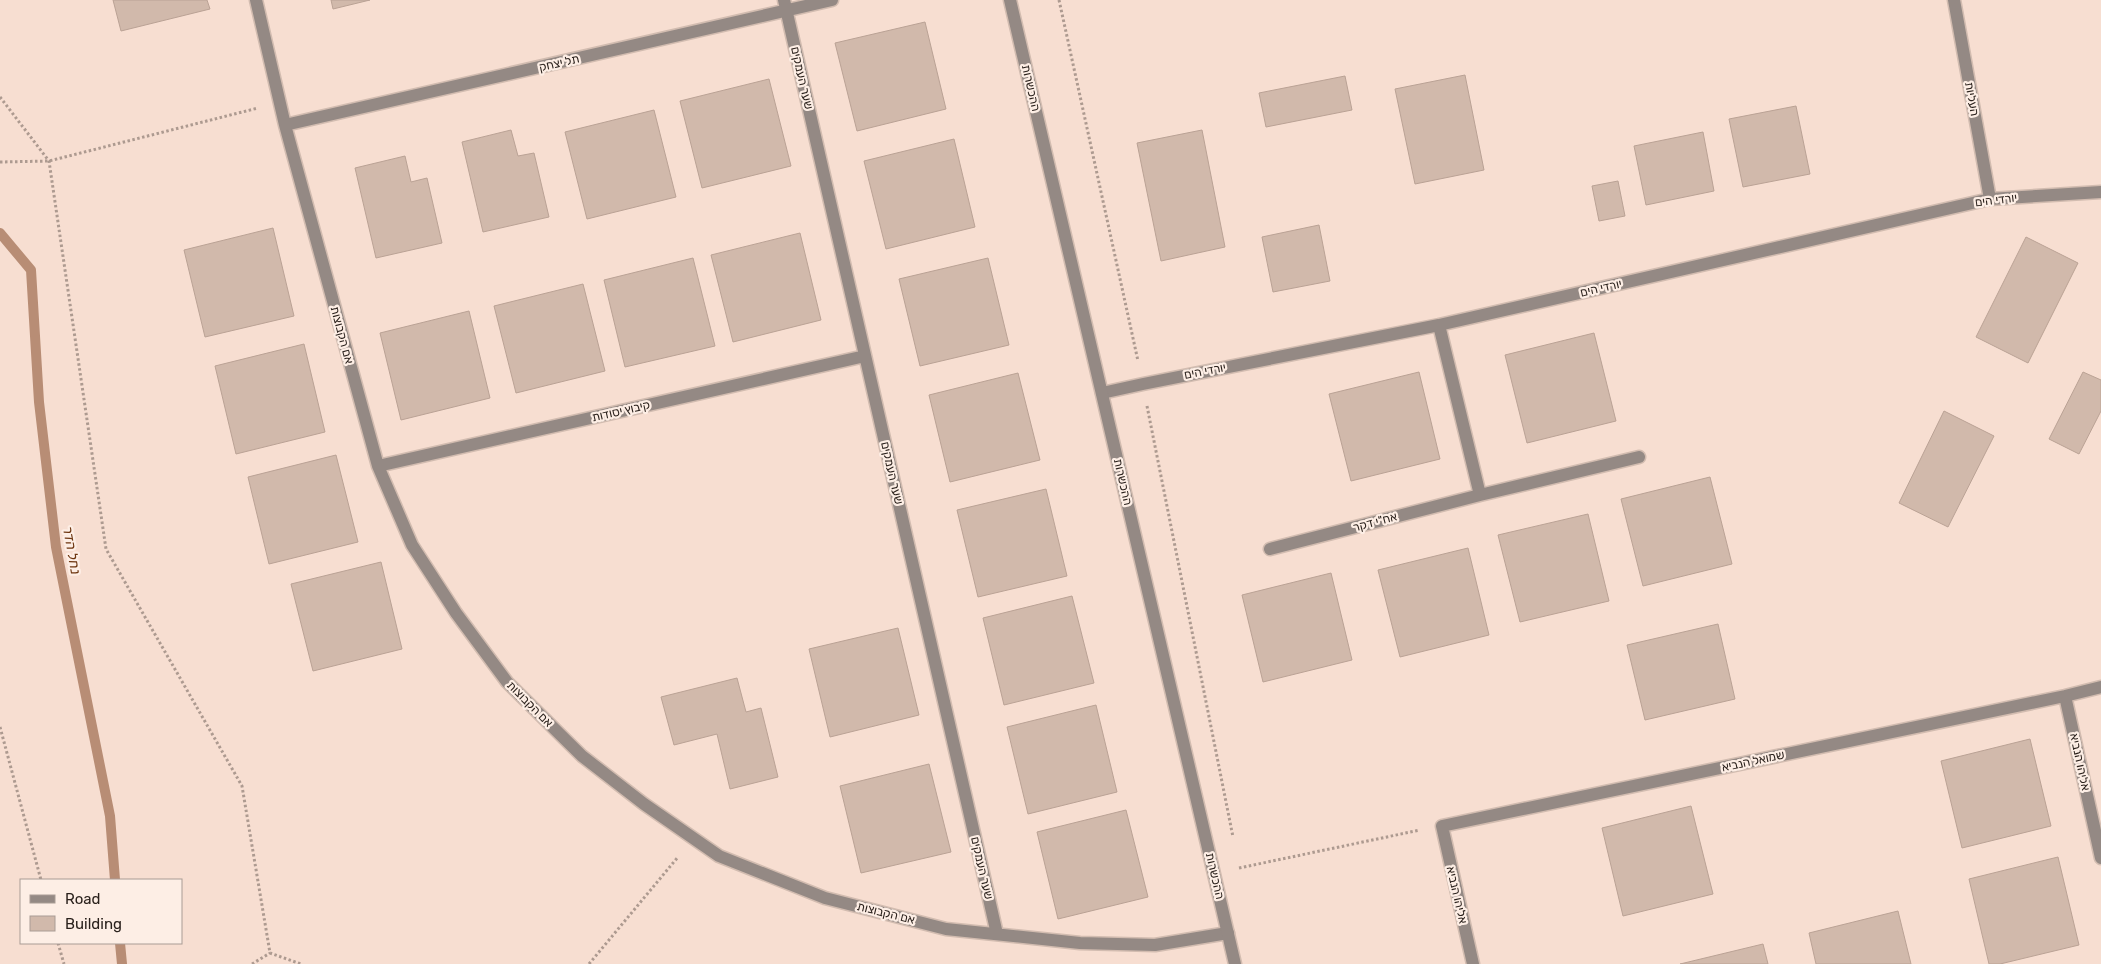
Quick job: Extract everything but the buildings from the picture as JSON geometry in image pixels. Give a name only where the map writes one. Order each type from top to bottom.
[{"type":"street","name":"אם הקבוצות","points":[[256,0],[285,126],[378,466],[412,545],[456,613],[507,682],[582,756],[644,804],[719,856],[825,898],[946,929],[1080,943],[1155,945],[1228,933]]},
{"type":"street","name":"תל יצחק","points":[[285,126],[786,6],[832,0]]},
{"type":"street","name":"ההכשרות","points":[[1010,0],[1236,964]]},
{"type":"street","name":"העליות","points":[[1954,0],[1990,199]]},
{"type":"street","name":"שער העמקים","points":[[786,6],[997,934]]},
{"type":"street","name":"יורדי הים","points":[[1102,394],[1143,384],[1439,325],[1990,199],[2101,192]]},
{"type":"street","points":[[1439,325],[1480,495]]},
{"type":"street","name":"קיבוץ יסודות","points":[[378,466],[865,356]]},
{"type":"street","name":"אח\"י דקר","points":[[1270,549],[1480,495],[1639,457]]},
{"type":"street","name":"שמואל הנביא","points":[[1442,826],[2101,687]]},
{"type":"street","name":"אליהו הנביא","points":[[2065,696],[2101,858]]},
{"type":"street","name":"אליהו הנביא","points":[[1442,826],[1473,964]]},
{"type":"path","points":[[1059,0],[1143,384],[1233,839]]},
{"type":"path","points":[[0,97],[49,161],[106,549],[242,786],[270,953]]},
{"type":"path","points":[[0,162],[49,161],[280,102]]},
{"type":"path","points":[[0,727],[41,879]]},
{"type":"path","points":[[1239,868],[1442,826]]},
{"type":"path","points":[[589,964],[694,838]]},
{"type":"path","points":[[1237,858],[1242,877]]},
{"type":"path","points":[[58,944],[64,964]]},
{"type":"path","points":[[252,964],[270,953]]},
{"type":"path","points":[[270,953],[301,964]]},
{"type":"waterway","name":"נחל הדר","points":[[0,233],[31,270],[39,402],[56,547],[110,816],[115,879]]},
{"type":"waterway","name":"נחל הדר","points":[[120,944],[122,964]]}]
